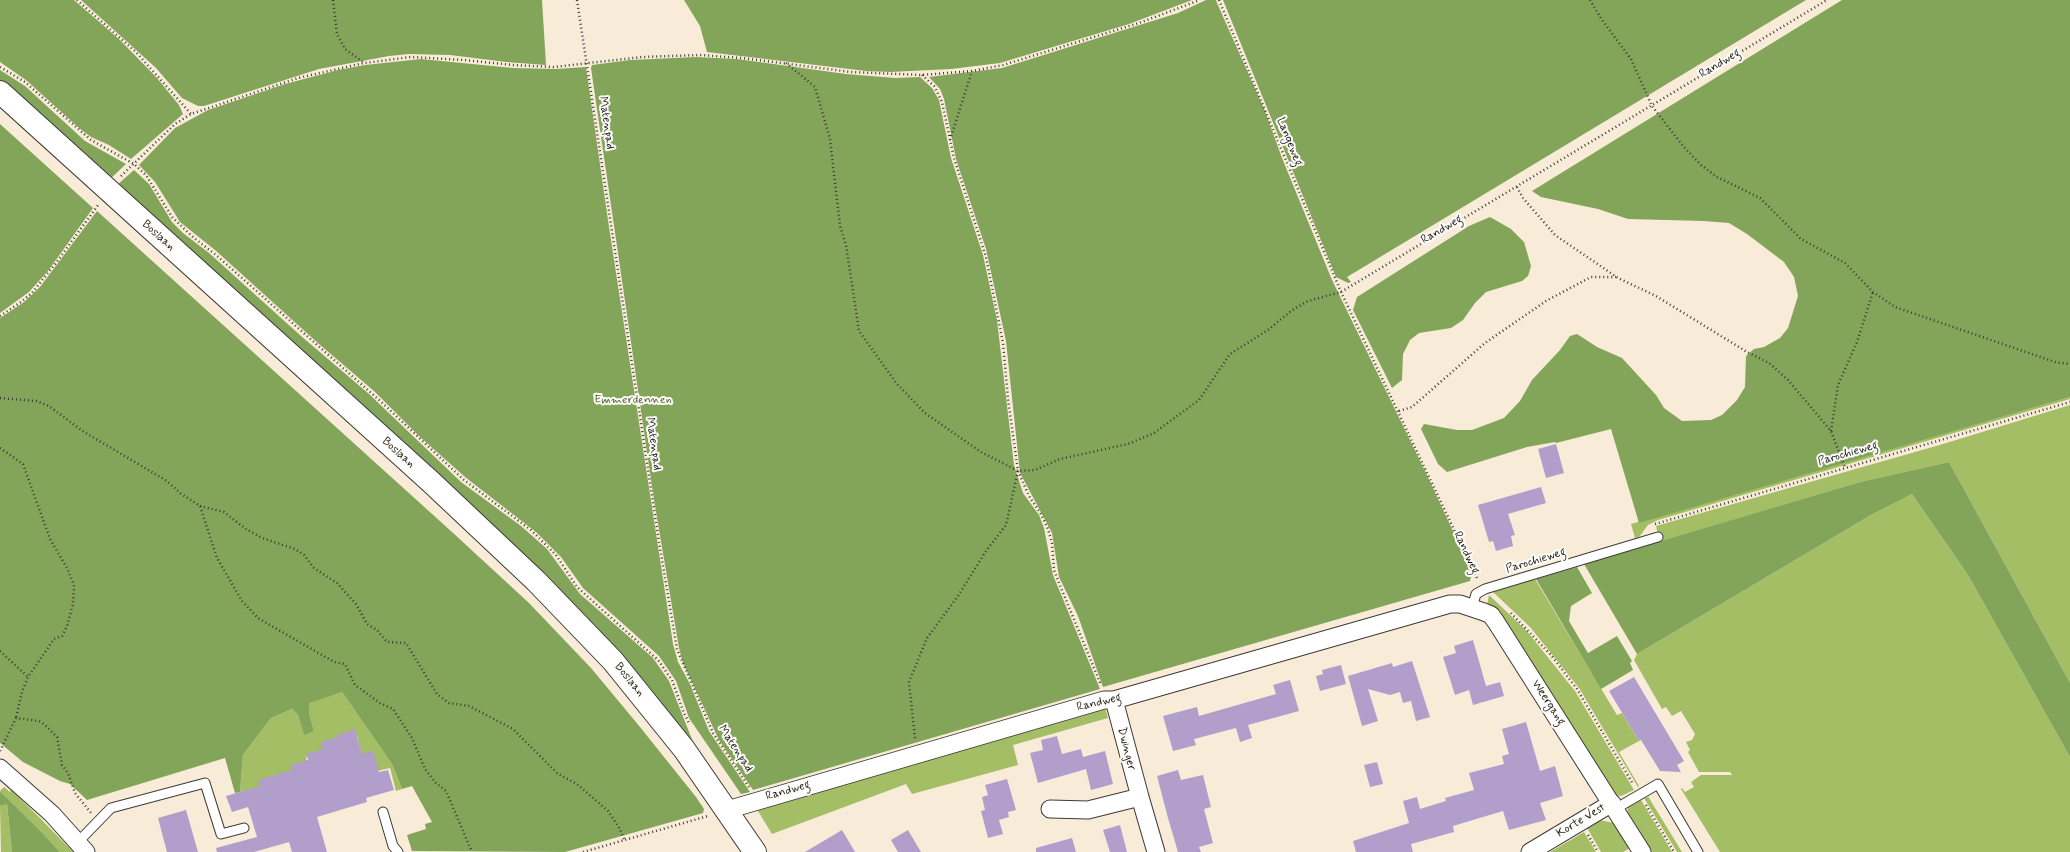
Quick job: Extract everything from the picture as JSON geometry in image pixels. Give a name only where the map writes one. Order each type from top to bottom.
[{"type":"main road","name":"Boslaan","points":[[0,92],[98,199],[426,477],[536,581],[613,661],[684,749],[719,813],[755,852]]},
{"type":"street","name":"Randweg","points":[[719,813],[753,801],[1440,605],[1460,604],[1472,608]]},
{"type":"street","name":"Weergang","points":[[1472,608],[1491,616],[1496,622],[1642,852]]},
{"type":"street","name":"Dwinger","points":[[1109,700],[1156,852]]},
{"type":"street","points":[[0,768],[52,814],[82,847]]},
{"type":"street","points":[[1050,809],[1088,810],[1140,797]]},
{"type":"street","name":"Korte Vest","points":[[1530,852],[1614,806]]},
{"type":"lane","name":"Parochieweg","points":[[1485,589],[1658,537]]},
{"type":"lane","points":[[1472,608],[1476,594],[1485,589]]},
{"type":"lane","points":[[82,847],[95,824],[111,808],[205,783],[221,834],[244,828]]},
{"type":"lane","points":[[1614,806],[1658,784],[1698,852]]},
{"type":"lane","points":[[383,812],[393,846],[398,852]]},
{"type":"path","points":[[77,0],[136,52],[192,114]]},
{"type":"path","points":[[333,0],[337,34],[345,49],[364,63]]},
{"type":"path","name":"Matenpad","points":[[577,0],[588,64],[659,542],[677,649],[713,733],[747,783],[753,801]]},
{"type":"path","points":[[134,164],[175,124],[192,114],[298,78],[364,63],[411,57],[520,66],[554,67],[642,57],[700,55],[786,63],[851,72],[922,75],[972,71],[1003,65],[1059,49],[1139,23],[1200,0]]},
{"type":"path","name":"Langeweg","points":[[1219,0],[1341,292]]},
{"type":"path","points":[[1590,0],[1602,20],[1631,59],[1652,106],[1683,146],[1701,165],[1717,177],[1760,198],[1801,239],[1845,263],[1873,292],[1895,307],[2048,359],[2070,364]]},
{"type":"path","name":"Randweg","points":[[1485,589],[1476,577],[1399,411],[1341,292],[1827,0]]},
{"type":"path","points":[[786,63],[815,87],[830,139],[840,226],[846,245],[859,331],[897,384],[925,413],[981,452],[1018,471],[1035,470],[1060,459],[1128,444],[1154,433],[1199,400],[1230,354],[1268,330],[1302,304],[1326,295],[1341,292]]},
{"type":"path","points":[[950,140],[972,71]]},
{"type":"path","points":[[922,75],[939,92],[956,164],[982,243],[1004,343],[1008,399],[1018,471],[1029,496],[1041,514],[1048,529],[1052,543],[1054,570],[1109,700]]},
{"type":"path","points":[[1517,187],[1524,198],[1555,235],[1618,278],[1656,296],[1734,345],[1769,363],[1788,380],[1830,432],[1845,468]]},
{"type":"path","points":[[98,199],[103,211]]},
{"type":"path","points":[[0,316],[32,293],[59,259],[98,199]]},
{"type":"path","points":[[1399,411],[1412,407],[1485,343],[1546,301],[1591,277],[1618,278]]},
{"type":"path","points":[[1830,432],[1838,385],[1857,342],[1873,292]]},
{"type":"path","points":[[0,398],[36,401],[49,406],[84,432],[167,481],[180,493],[200,506],[224,512],[246,529],[262,538],[295,549],[304,555],[314,568],[337,583],[356,604],[366,624],[377,630],[387,642],[406,643],[437,694],[449,703],[469,706],[513,729],[558,774],[577,784],[608,811],[620,829],[624,840]]},
{"type":"path","name":"Parochieweg","points":[[1641,541],[1646,531],[1660,522],[2070,402]]},
{"type":"path","points":[[0,448],[23,464],[50,539],[67,568],[74,585],[73,604],[62,636],[54,639],[28,677],[22,692],[16,718],[0,751]]},
{"type":"path","points":[[917,755],[909,682],[927,638],[958,596],[986,551],[1006,525],[1018,471]]},
{"type":"path","points":[[200,506],[217,558],[242,601],[258,618],[334,662],[345,664],[355,685],[380,703],[393,709],[412,738],[425,769],[436,783],[446,791],[472,852]]},
{"type":"path","points":[[1506,608],[1551,655],[1577,689],[1674,852]]},
{"type":"path","points":[[0,651],[28,677]]},
{"type":"path","points":[[16,718],[39,721],[57,737],[62,755],[62,765],[68,773],[75,793],[92,813],[95,824]]},
{"type":"path","points":[[583,852],[719,813]]},
{"type":"green space","points":[[0,0],[74,0],[120,40],[157,78],[179,105],[183,114],[131,159],[109,145],[91,137],[26,80],[0,62]]},
{"type":"green space","points":[[81,0],[542,0],[546,65],[450,55],[409,54],[389,56],[319,69],[204,106],[198,106],[182,98],[156,68]]},
{"type":"green space","points":[[684,0],[1192,0],[1129,24],[1000,63],[951,69],[890,72],[866,71],[707,52],[700,26]]},
{"type":"green space","points":[[1206,0],[1216,0],[1265,111],[1282,158],[1332,280],[1426,473],[1466,559],[1471,577],[1470,581],[1103,687],[1078,616],[1059,577],[1052,533],[1020,473],[1006,341],[986,249],[956,159],[944,99],[940,89],[929,77],[1002,68],[1178,13]]},
{"type":"green space","points":[[1223,0],[1806,0],[1347,277],[1351,282],[1348,283],[1336,277]]},
{"type":"green space","points":[[1842,0],[2070,0],[2070,397],[1639,523],[1611,429],[1556,443],[1527,447],[1447,472],[1438,464],[1421,429],[1424,424],[1457,430],[1472,430],[1504,418],[1520,401],[1532,380],[1560,350],[1570,336],[1577,334],[1597,347],[1622,358],[1656,395],[1664,408],[1682,421],[1711,420],[1722,415],[1737,400],[1745,387],[1746,356],[1754,349],[1764,347],[1780,338],[1788,328],[1798,296],[1794,277],[1784,262],[1747,234],[1729,223],[1628,219],[1598,209],[1541,197],[1532,191]]},
{"type":"green space","points":[[696,57],[737,59],[846,74],[895,78],[920,77],[932,88],[939,100],[951,158],[983,255],[997,320],[1014,465],[1023,493],[1039,515],[1044,528],[1053,575],[1100,689],[753,790],[719,740],[683,663],[679,648],[654,500],[591,68],[592,65],[630,60]]},
{"type":"green space","name":"Emmerdennen","points":[[421,59],[513,68],[556,69],[586,67],[673,644],[678,662],[690,684],[709,731],[750,792],[741,794],[689,718],[676,681],[659,656],[583,588],[561,557],[536,532],[465,477],[419,436],[374,391],[319,344],[215,250],[180,222],[155,182],[139,165],[175,128],[208,110],[285,84],[338,70],[365,65]]},
{"type":"green space","points":[[0,70],[25,86],[85,141],[126,164],[109,180],[0,80]]},
{"type":"green space","points":[[0,124],[93,208],[48,271],[29,292],[0,313]]},
{"type":"green space","points":[[134,170],[149,184],[172,222],[183,233],[209,253],[301,336],[369,394],[461,482],[521,526],[547,549],[580,594],[653,658],[669,681],[695,747],[646,684],[615,648],[116,186]]},
{"type":"green space","points":[[97,211],[529,603],[591,668],[640,727],[696,797],[704,809],[703,813],[565,852],[412,851],[407,835],[426,829],[425,824],[432,822],[412,786],[402,789],[392,764],[342,692],[309,703],[309,713],[314,731],[304,735],[298,715],[292,709],[271,718],[243,755],[240,792],[235,793],[225,758],[87,800],[70,784],[60,781],[23,762],[0,743],[0,318],[24,302],[40,287]]},
{"type":"green space","points":[[1490,217],[1511,229],[1524,242],[1531,266],[1528,276],[1522,281],[1486,292],[1475,303],[1463,320],[1451,328],[1419,333],[1410,340],[1403,354],[1402,380],[1392,388],[1353,310],[1357,297],[1469,226]]},
{"type":"green space","points":[[2070,397],[2070,399],[1658,520],[1648,525],[1639,537],[1635,538],[1631,524]]},
{"type":"green space","points":[[2070,405],[2070,683],[1949,462],[1860,482],[1660,542],[1656,526],[1943,444]]},
{"type":"green space","points":[[1949,462],[2070,683],[2070,757],[1968,575],[1912,494],[1871,515],[1637,654],[1584,564],[1860,482]]},
{"type":"green space","points":[[1912,494],[1968,575],[2070,757],[2070,852],[1720,852],[1681,789],[1682,788],[1685,792],[1694,787],[1691,782],[1701,775],[1732,775],[1730,772],[1699,772],[1688,752],[1690,750],[1686,742],[1692,740],[1695,734],[1681,711],[1672,716],[1666,707],[1662,709],[1634,660],[1637,654],[1871,515]]},
{"type":"green space","points":[[1577,567],[1592,593],[1571,606],[1569,621],[1588,653],[1617,636],[1632,661],[1630,663],[1633,670],[1601,689],[1536,579]]},
{"type":"green space","points":[[1535,579],[1617,715],[1622,713],[1639,741],[1619,752],[1639,786],[1638,787],[1579,688],[1530,627],[1493,592]]},
{"type":"green space","points":[[1489,595],[1526,630],[1575,691],[1634,790],[1621,796],[1614,794],[1487,605]]},
{"type":"green space","points":[[342,692],[392,764],[402,789],[396,791],[390,768],[377,771],[362,756],[357,735],[326,752],[306,757],[307,762],[296,777],[240,792],[243,755],[271,718],[292,709],[298,715],[304,734],[314,731],[309,713],[308,702]]},
{"type":"green space","points":[[1105,707],[1108,718],[1013,745],[1018,765],[912,794],[906,784],[772,834],[755,806]]},
{"type":"green space","points":[[4,787],[10,792],[11,790],[73,852],[60,852],[0,791]]},
{"type":"green space","points":[[0,791],[60,852],[12,852],[7,804],[0,806]]},
{"type":"green space","points":[[1649,797],[1682,852],[1677,852],[1644,798]]},
{"type":"green space","points":[[1641,800],[1672,852],[1650,852],[1627,815],[1628,807]]},
{"type":"green space","points":[[7,804],[12,852],[1,852],[0,806]]},
{"type":"green space","points":[[1599,820],[1614,823],[1632,847],[1623,852],[1601,852],[1586,826]]},
{"type":"green space","points":[[1584,832],[1596,852],[1550,852]]},
{"type":"building","points":[[1556,444],[1564,473],[1546,478],[1538,449]]},
{"type":"building","points":[[1541,487],[1546,503],[1508,514],[1515,535],[1511,536],[1513,546],[1496,551],[1493,541],[1489,542],[1478,505]]},
{"type":"building","points":[[1473,640],[1486,686],[1500,682],[1504,696],[1473,705],[1469,690],[1455,695],[1443,657],[1456,653],[1454,646]]},
{"type":"building","points":[[1412,661],[1430,717],[1416,721],[1411,701],[1403,703],[1400,692],[1390,695],[1368,689],[1378,721],[1362,726],[1348,676],[1392,663],[1393,667]]},
{"type":"building","points":[[1341,665],[1346,684],[1320,691],[1316,676],[1323,674],[1322,670]]},
{"type":"building","points":[[1634,677],[1684,761],[1677,765],[1681,772],[1660,771],[1641,740],[1639,741],[1609,691]]},
{"type":"building","points":[[1290,680],[1299,711],[1248,725],[1252,738],[1240,742],[1236,728],[1194,739],[1196,745],[1173,751],[1163,716],[1197,707],[1199,716],[1276,694],[1273,685]]},
{"type":"building","points":[[1526,722],[1540,771],[1555,766],[1563,796],[1540,803],[1546,820],[1509,830],[1503,811],[1453,826],[1454,832],[1411,844],[1413,852],[1356,852],[1353,841],[1409,823],[1403,801],[1417,797],[1420,809],[1446,801],[1445,798],[1474,790],[1469,773],[1504,764],[1502,756],[1509,754],[1502,729]]},
{"type":"building","points":[[355,729],[362,754],[373,751],[379,772],[388,770],[394,790],[366,798],[367,802],[317,817],[327,852],[292,852],[289,842],[254,852],[217,852],[216,848],[257,837],[248,807],[232,812],[226,796],[260,786],[258,780],[292,770],[291,765],[308,760],[306,754],[323,749],[321,742],[338,737],[337,735]]},
{"type":"building","points":[[1057,736],[1062,754],[1081,749],[1083,757],[1105,751],[1113,784],[1091,790],[1086,769],[1038,783],[1030,753],[1043,750],[1041,740]]},
{"type":"building","points":[[1377,762],[1383,784],[1370,787],[1364,765]]},
{"type":"building","points":[[1178,770],[1181,780],[1203,775],[1211,807],[1204,809],[1213,843],[1199,847],[1201,852],[1178,852],[1168,818],[1157,776]]},
{"type":"building","points":[[1007,779],[1016,810],[1008,812],[1009,817],[999,820],[1003,834],[988,838],[981,811],[985,810],[982,797],[988,795],[985,785]]},
{"type":"building","points":[[186,810],[198,852],[167,852],[158,818]]},
{"type":"building","points":[[1120,825],[1127,852],[1110,852],[1103,830]]},
{"type":"building","points":[[842,830],[855,852],[805,852]]},
{"type":"building","points":[[908,830],[921,852],[898,852],[891,840]]},
{"type":"building","points":[[1072,838],[1076,852],[1036,852],[1036,848]]}]
